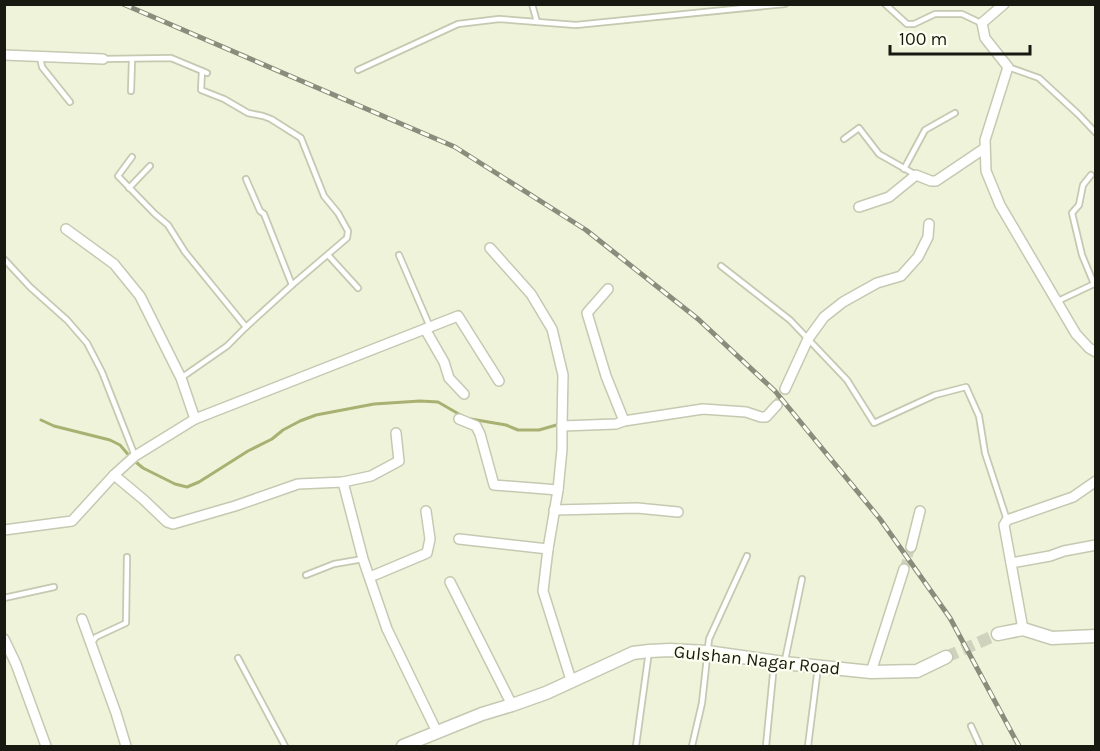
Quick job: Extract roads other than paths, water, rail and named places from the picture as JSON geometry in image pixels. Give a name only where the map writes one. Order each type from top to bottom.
[{"type":"street","points":[[1004,4],[982,23],[985,38],[1008,67],[985,140],[986,171],[1000,205],[1076,334],[1095,352]]},
{"type":"street","points":[[4,55],[104,59]]},
{"type":"street","points":[[859,207],[889,197],[915,175],[936,181],[985,148]]},
{"type":"street","points":[[785,389],[808,339],[824,317],[843,302],[877,283],[901,276],[918,257],[928,237],[929,224]]},
{"type":"street","points":[[66,229],[114,264],[140,296],[181,378],[195,419]]},
{"type":"street","points":[[490,248],[531,294],[552,329],[563,375],[562,449],[543,591],[571,680]]},
{"type":"street","points":[[608,289],[587,313],[606,376],[624,421]]},
{"type":"street","points":[[4,530],[72,521],[114,475],[135,456],[195,419],[458,316],[499,381]]},
{"type":"street","points":[[428,328],[449,378],[464,394]]},
{"type":"street","points":[[562,426],[616,424],[703,409],[747,412],[766,417],[777,405]]},
{"type":"street","points":[[459,419],[476,426],[494,485],[558,490]]},
{"type":"street","points":[[114,475],[167,522],[173,524],[298,484],[343,482],[371,476],[399,461],[396,433]]},
{"type":"street","points":[[1023,629],[1004,525],[1007,520],[1073,498],[1095,481]]},
{"type":"street","points":[[343,482],[363,559],[387,629],[437,732]]},
{"type":"street","points":[[554,510],[638,508],[678,512]]},
{"type":"street","points":[[370,578],[426,553],[430,539],[426,511]]},
{"type":"street","points":[[911,547],[920,511]]},
{"type":"street","points":[[459,538],[548,549]]},
{"type":"street","points":[[1011,563],[1095,545]]},
{"type":"street","points":[[871,672],[904,570]]},
{"type":"street","points":[[450,582],[512,705]]},
{"type":"street","points":[[82,619],[126,747]]},
{"type":"street","points":[[998,634],[1023,629],[1052,638],[1095,636]]},
{"type":"street","points":[[4,639],[16,664],[46,747]]},
{"type":"street","name":"Gulshan Nagar Road","points":[[403,747],[425,742],[437,732],[546,693],[633,653],[707,652],[871,672],[917,671],[946,657]]},
{"type":"lane","points":[[532,4],[537,22]]},
{"type":"lane","points":[[358,70],[458,24],[499,19],[576,25],[785,4]]},
{"type":"lane","points":[[885,4],[907,24],[914,24],[935,14],[962,14],[982,23]]},
{"type":"lane","points":[[40,57],[42,67],[70,102]]},
{"type":"lane","points":[[104,59],[171,58],[204,72],[201,90],[249,112],[272,119],[301,138],[324,196],[338,213],[348,231],[347,238],[292,285],[227,346],[181,378]]},
{"type":"lane","points":[[130,92],[132,59]]},
{"type":"lane","points":[[1008,67],[1039,78],[1095,133]]},
{"type":"lane","points":[[904,169],[925,130],[955,113]]},
{"type":"lane","points":[[844,139],[859,128],[879,154],[915,175]]},
{"type":"lane","points":[[132,157],[118,176],[168,225],[185,252],[246,327]]},
{"type":"lane","points":[[129,188],[150,166]]},
{"type":"lane","points":[[1058,301],[1094,284],[1082,255],[1072,213],[1079,205],[1083,185],[1091,175]]},
{"type":"lane","points":[[246,179],[260,211],[264,214],[292,285]]},
{"type":"lane","points":[[328,255],[358,288]]},
{"type":"lane","points":[[399,255],[428,328]]},
{"type":"lane","points":[[4,259],[30,287],[67,320],[87,343],[102,372],[135,456]]},
{"type":"lane","points":[[721,266],[790,320],[847,380],[874,423],[935,395],[966,387],[979,416],[985,453],[1007,520]]},
{"type":"lane","points":[[692,747],[702,703],[709,639],[747,556]]},
{"type":"lane","points":[[91,644],[96,637],[126,623],[127,557]]},
{"type":"lane","points":[[306,575],[334,564],[363,559]]},
{"type":"lane","points":[[766,747],[779,662],[802,579]]},
{"type":"lane","points":[[4,598],[54,587]]},
{"type":"lane","points":[[636,747],[649,651]]},
{"type":"lane","points":[[238,658],[285,747]]},
{"type":"lane","points":[[808,747],[818,667]]},
{"type":"lane","points":[[971,726],[980,747]]},
{"type":"waterway","points":[[41,420],[54,426],[110,440],[120,445],[143,468],[175,484],[187,487],[272,439],[283,430],[316,415],[374,404],[420,401],[438,402],[464,417]]},
{"type":"waterway","points":[[471,419],[506,425],[518,430],[539,430],[560,424]]},
{"type":"tunnel","points":[[777,405],[785,389]]},
{"type":"tunnel","points":[[904,569],[911,547]]},
{"type":"tunnel","points":[[946,657],[998,634]]},
{"type":"railway","points":[[123,4],[455,147],[586,230],[698,319],[775,391],[880,519],[950,618],[1019,746]]}]
